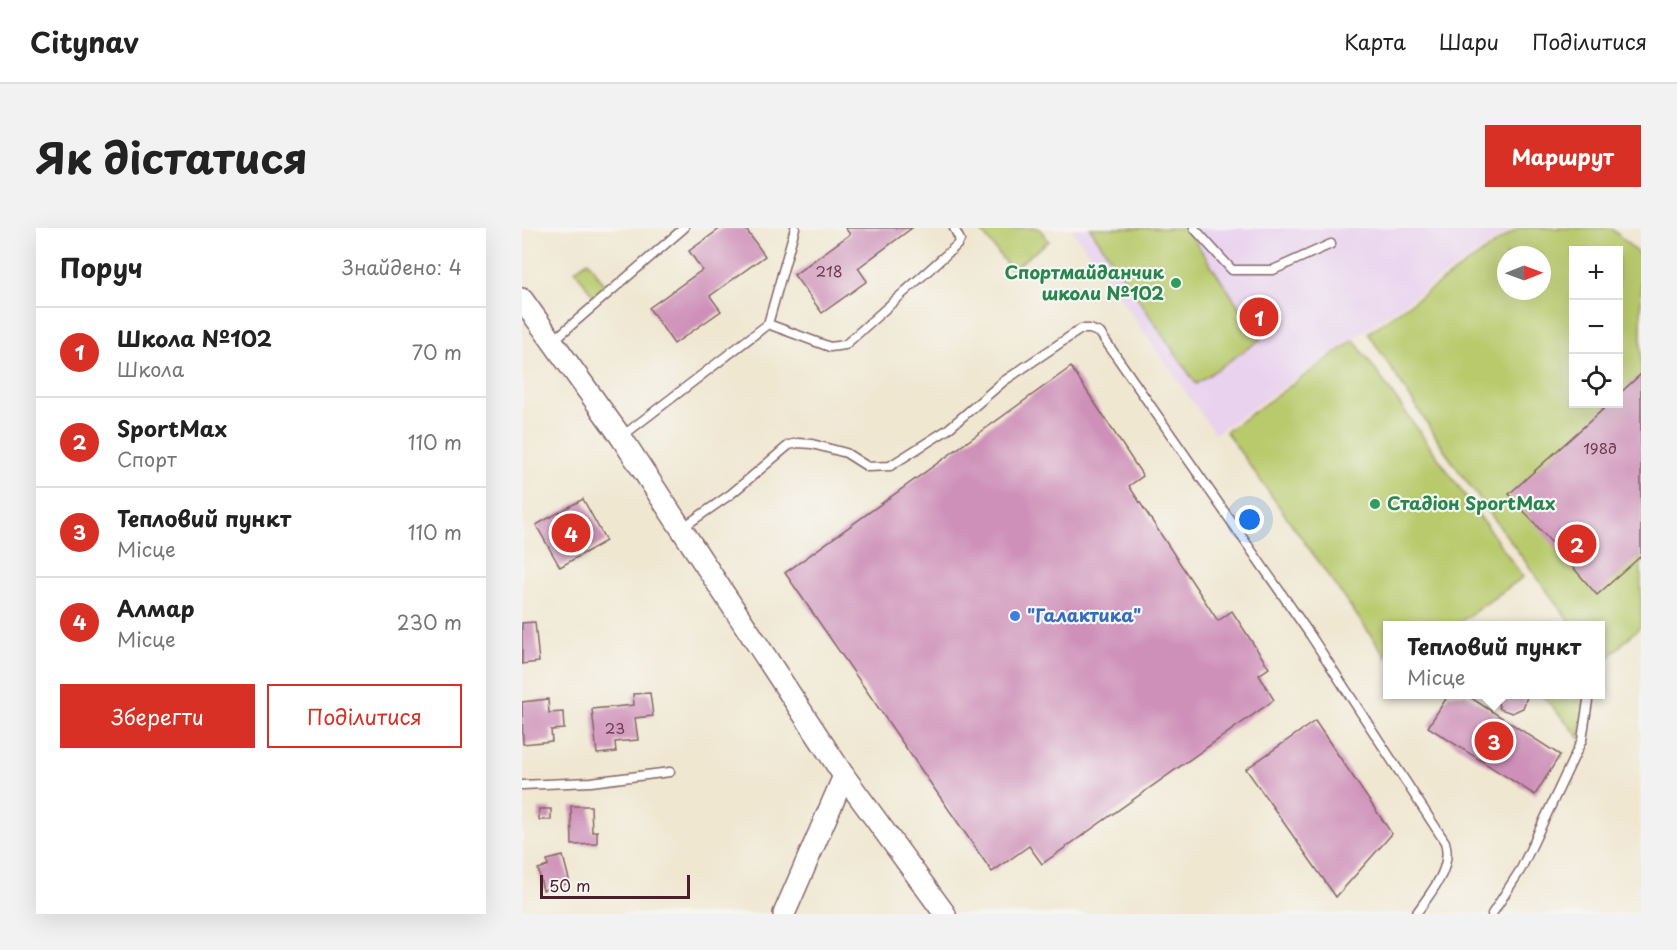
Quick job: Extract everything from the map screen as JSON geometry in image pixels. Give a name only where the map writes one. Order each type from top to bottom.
[{"type":"street","points":[[522,299],[621,437],[844,776],[945,914]]},
{"type":"street","points":[[784,914],[844,776]]},
{"type":"lane","points":[[551,342],[684,228]]},
{"type":"lane","points":[[621,437],[768,324],[795,228]]},
{"type":"lane","points":[[768,324],[830,347],[845,345],[957,244],[960,240],[954,228]]},
{"type":"lane","points":[[1194,228],[1232,270],[1273,270],[1331,244]]},
{"type":"lane","points":[[681,529],[730,494],[789,445],[812,444],[846,453],[868,466],[890,466],[947,430],[1004,381],[1081,329],[1090,329],[1100,333],[1311,636],[1445,842],[1448,852],[1447,862],[1436,885],[1416,914]]},
{"type":"lane","points":[[1492,914],[1521,868],[1582,740],[1588,699]]},
{"type":"lane","points":[[522,785],[591,783],[670,772]]},
{"type":"shaded area","points":[[1071,228],[1513,228],[1215,434]]},
{"type":"green space","points":[[979,228],[1039,228],[1049,241],[1011,270]]},
{"type":"green space","name":"Спортмайданчик школи №102","points":[[1090,228],[1186,228],[1261,339],[1196,384]]},
{"type":"green space","points":[[1518,228],[1611,228],[1641,256],[1641,626],[1605,660],[1605,621],[1569,621],[1453,463],[1368,333]]},
{"type":"green space","points":[[588,261],[609,291],[596,300],[575,270]]},
{"type":"green space","name":"Стадіон SportMax","points":[[1354,340],[1523,577],[1462,621],[1383,621],[1383,652],[1226,432]]},
{"type":"green space","points":[[1546,699],[1585,699],[1580,738]]},
{"type":"building","points":[[721,228],[745,228],[765,256],[710,296],[721,311],[674,344],[649,308],[702,270],[689,251]]},
{"type":"building","points":[[845,228],[912,228],[858,268],[867,281],[822,313],[794,275],[850,234]]},
{"type":"building","name":"\"Галактика\"","points":[[1071,367],[1143,476],[1129,486],[1218,621],[1232,611],[1269,668],[1259,675],[1274,700],[1042,864],[1029,846],[992,872],[785,573]]},
{"type":"building","points":[[1641,374],[1641,556],[1597,595],[1509,494],[1605,408],[1623,408],[1623,390]]},
{"type":"building","points":[[583,499],[606,541],[560,567],[536,525]]},
{"type":"building","points":[[535,622],[539,662],[522,664],[522,623]]},
{"type":"building","points":[[650,693],[653,716],[635,718],[638,740],[615,742],[616,752],[597,754],[592,709],[634,705],[633,694]]},
{"type":"building","points":[[548,699],[549,713],[563,712],[564,729],[551,730],[552,741],[523,744],[522,702]]},
{"type":"building","points":[[1446,699],[1473,699],[1560,755],[1535,795],[1428,727]]},
{"type":"building","points":[[1496,699],[1526,699],[1523,708],[1512,713],[1500,709]]},
{"type":"building","points":[[1315,721],[1392,834],[1336,897],[1246,769]]},
{"type":"building","points":[[571,806],[591,806],[592,832],[597,831],[597,844],[572,845]]},
{"type":"building","points":[[539,809],[551,809],[551,820],[539,820]]},
{"type":"building","points":[[563,856],[570,883],[543,890],[538,869],[548,866],[547,860]]},
{"type":"place","name":"Спортмайданчик школи №102","points":[[1176,283]]},
{"type":"place","name":"Школа №102","points":[[1259,317]]},
{"type":"place","name":"Стадіон SportMax","points":[[1375,504]]},
{"type":"place","name":"Алмар","points":[[571,533]]},
{"type":"place","name":"SportMax","points":[[1577,544]]},
{"type":"place","name":"\"Галактика\"","points":[[1015,616]]},
{"type":"place","name":"Тепловий пункт","points":[[1494,741]]}]
